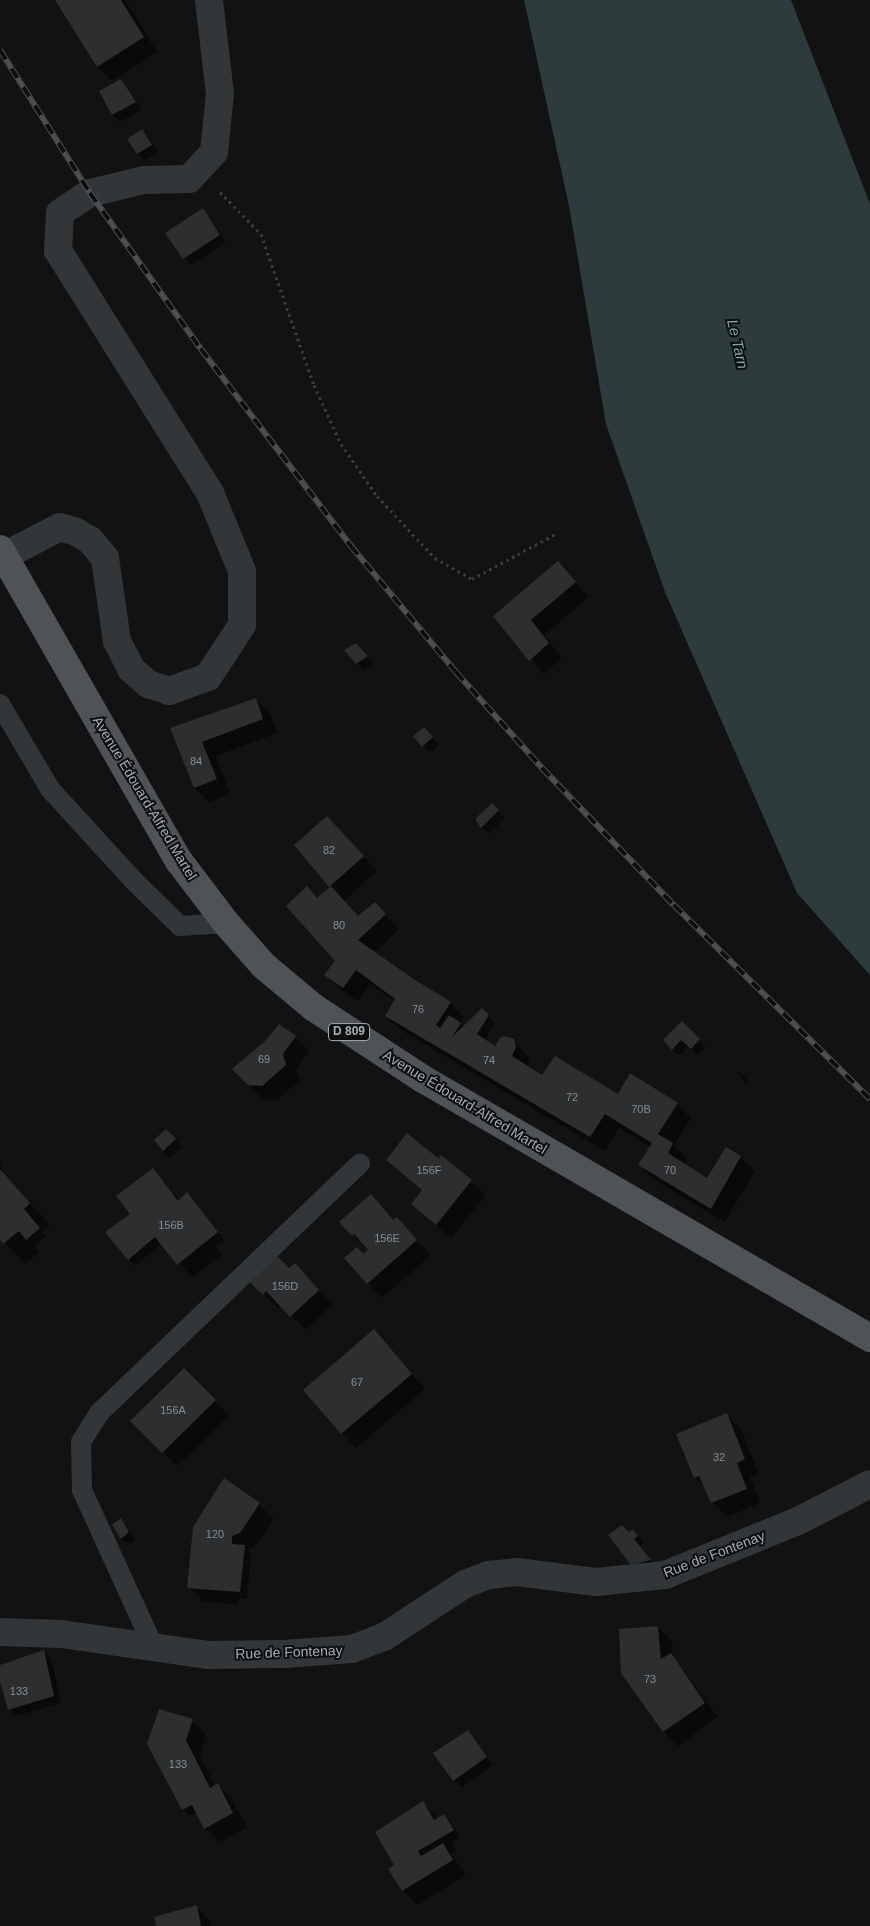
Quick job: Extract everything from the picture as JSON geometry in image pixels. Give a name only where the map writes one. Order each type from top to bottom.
[{"type":"main road","name":"Avenue Édouard-Alfred Martel","points":[[2,552],[179,861],[226,924],[264,966],[313,1007],[363,1042],[423,1079],[870,1338]]},
{"type":"street","points":[[2,552],[60,527],[76,532],[90,540],[105,558],[117,641],[130,669],[148,684],[169,691],[208,677],[242,625],[242,570],[210,493],[58,251],[60,213],[90,193],[144,180],[189,179],[214,152],[220,94],[209,0]]},
{"type":"street","name":"Rue de Fontenay","points":[[0,1632],[61,1634],[208,1655],[284,1654],[352,1649],[384,1637],[464,1584],[489,1575],[517,1572],[596,1582],[665,1575],[798,1521],[870,1484]]},
{"type":"lane","points":[[0,704],[50,789],[134,880],[180,926],[226,924]]},
{"type":"lane","points":[[154,1648],[82,1490],[81,1442],[99,1413],[360,1164]]},
{"type":"path","points":[[189,179],[223,193],[261,234],[314,385],[341,444],[377,496],[436,558],[472,580],[557,533]]},
{"type":"water","name":"Le Tarn","points":[[524,0],[791,0],[870,204],[870,975],[797,893],[665,592],[606,424],[569,206]]},
{"type":"building","points":[[55,0],[121,0],[144,37],[97,67]]},
{"type":"building","points":[[121,79],[136,102],[112,115],[99,91]]},
{"type":"building","points":[[142,129],[152,145],[137,154],[127,139]]},
{"type":"building","points":[[203,208],[220,235],[183,259],[165,233]]},
{"type":"building","points":[[558,561],[576,582],[531,620],[549,643],[529,661],[493,616]]},
{"type":"building","points":[[356,643],[368,656],[356,664],[344,650]]},
{"type":"building","points":[[256,698],[263,719],[202,742],[217,779],[194,788],[170,728]]},
{"type":"building","points":[[424,727],[433,737],[422,747],[413,736]]},
{"type":"building","points":[[492,803],[499,810],[481,828],[475,819]]},
{"type":"building","points":[[327,816],[364,856],[329,887],[294,845]]},
{"type":"building","points":[[307,886],[317,898],[331,886],[358,916],[375,902],[386,914],[358,940],[412,978],[451,1002],[436,1025],[440,1028],[449,1015],[461,1023],[452,1037],[482,1008],[489,1015],[477,1034],[495,1046],[500,1038],[505,1036],[514,1039],[516,1047],[512,1056],[542,1075],[555,1056],[618,1094],[630,1073],[678,1103],[658,1134],[673,1143],[668,1153],[707,1178],[726,1147],[741,1156],[711,1209],[638,1165],[652,1143],[605,1114],[590,1137],[385,1016],[395,999],[356,970],[343,988],[324,975],[335,961],[286,906]]},
{"type":"building","points":[[682,1021],[700,1039],[691,1049],[681,1040],[672,1050],[663,1040]]},
{"type":"building","points":[[279,1024],[296,1036],[283,1054],[286,1065],[262,1086],[248,1085],[232,1069],[265,1041]]},
{"type":"building","points":[[166,1129],[176,1139],[163,1151],[154,1140]]},
{"type":"building","points":[[407,1133],[439,1159],[441,1155],[472,1180],[436,1225],[411,1204],[422,1190],[386,1160]]},
{"type":"building","points":[[153,1168],[178,1201],[187,1192],[218,1232],[177,1265],[155,1237],[128,1260],[105,1232],[130,1214],[116,1196]]},
{"type":"building","points":[[0,1169],[30,1203],[24,1209],[40,1228],[26,1240],[19,1231],[3,1244],[0,1240]]},
{"type":"building","points":[[371,1194],[393,1220],[397,1217],[417,1240],[367,1284],[344,1258],[357,1247],[364,1254],[368,1250],[354,1234],[352,1236],[339,1222]]},
{"type":"building","points":[[277,1256],[289,1268],[295,1263],[319,1290],[290,1317],[266,1291],[263,1295],[250,1282]]},
{"type":"building","points":[[374,1329],[412,1374],[341,1434],[303,1390]]},
{"type":"building","points":[[184,1368],[216,1400],[162,1453],[130,1421]]},
{"type":"building","points":[[727,1413],[745,1459],[737,1463],[747,1489],[711,1503],[699,1476],[694,1478],[676,1434]]},
{"type":"building","points":[[224,1478],[260,1503],[240,1533],[232,1536],[232,1544],[245,1545],[240,1592],[187,1588],[193,1527]]},
{"type":"building","points":[[121,1518],[129,1532],[121,1539],[112,1525]]},
{"type":"building","points":[[622,1525],[629,1532],[633,1529],[638,1536],[634,1539],[651,1560],[631,1565],[608,1535]]},
{"type":"building","points":[[658,1626],[661,1659],[671,1653],[705,1703],[663,1732],[621,1673],[619,1629]]},
{"type":"building","points":[[44,1650],[54,1696],[8,1710],[0,1681],[0,1665]]},
{"type":"building","points":[[159,1709],[193,1719],[186,1740],[210,1788],[218,1783],[233,1813],[204,1829],[192,1805],[182,1810],[147,1744]]},
{"type":"building","points":[[468,1730],[487,1757],[453,1781],[433,1753]]},
{"type":"building","points":[[423,1801],[434,1820],[444,1814],[454,1830],[418,1851],[421,1856],[443,1843],[453,1860],[402,1891],[388,1869],[394,1865],[375,1832]]},
{"type":"building","points":[[197,1905],[201,1926],[156,1926],[154,1917]]},
{"type":"railway","points":[[0,50],[90,193],[201,349],[351,546],[456,672],[542,768],[674,905],[870,1099]]}]
